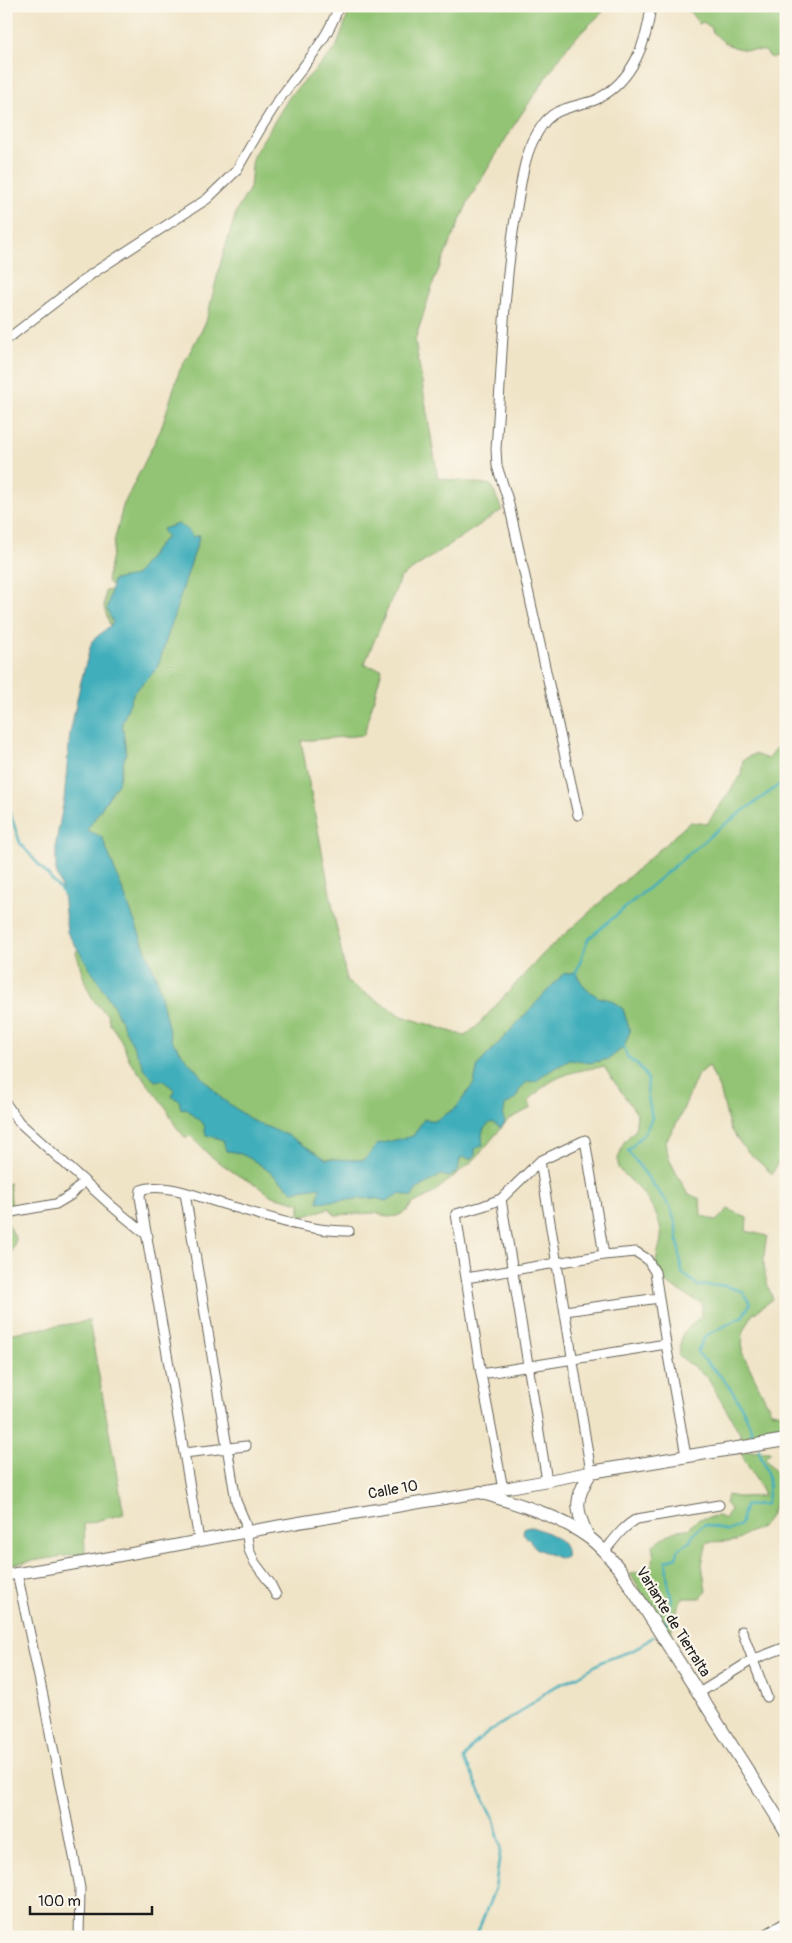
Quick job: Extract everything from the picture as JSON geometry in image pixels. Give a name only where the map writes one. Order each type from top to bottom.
[{"type":"main road","name":"Calle 10","points":[[591,1472],[786,1440]]},
{"type":"main road","points":[[588,1537],[577,1507],[578,1496],[591,1472]]},
{"type":"main road","name":"Variante de Tierralta","points":[[480,1492],[560,1520],[588,1537],[604,1552],[621,1571],[786,1830]]},
{"type":"street","points":[[6,340],[93,273],[207,199],[227,181],[236,171],[286,90],[321,43],[339,6]]},
{"type":"street","points":[[578,814],[508,500],[497,466],[496,449],[510,248],[525,161],[533,141],[551,114],[562,108],[599,99],[616,86],[640,54],[649,28],[651,6]]},
{"type":"street","points":[[6,1104],[19,1122],[148,1236]]},
{"type":"street","points":[[503,1489],[481,1374],[456,1214],[483,1206],[501,1198],[540,1161],[585,1140],[604,1255]]},
{"type":"street","points":[[540,1161],[591,1472]]},
{"type":"street","points":[[6,1213],[56,1204],[71,1195],[84,1181]]},
{"type":"street","points":[[199,1540],[140,1197],[141,1190],[148,1187],[171,1189],[315,1228],[349,1231]]},
{"type":"street","points":[[186,1193],[236,1501],[245,1522],[249,1550],[255,1563],[270,1583],[276,1595]]},
{"type":"street","points":[[501,1198],[547,1481]]},
{"type":"street","points":[[466,1278],[604,1255],[636,1252],[647,1259],[655,1272],[686,1456]]},
{"type":"street","points":[[565,1311],[659,1298]]},
{"type":"street","points":[[481,1374],[666,1344]]},
{"type":"street","points":[[184,1453],[246,1446]]},
{"type":"street","name":"Calle 10","points":[[12,1574],[163,1549],[199,1540],[503,1489],[591,1472]]},
{"type":"street","points":[[604,1552],[622,1530],[629,1523],[637,1519],[719,1505]]},
{"type":"street","points":[[12,1574],[43,1696],[80,1888],[79,1937]]},
{"type":"street","points":[[742,1631],[766,1697]]},
{"type":"street","points":[[699,1693],[752,1660],[786,1648]]},
{"type":"street","points":[[762,1937],[786,1922]]},
{"type":"green space","points":[[351,6],[609,6],[569,44],[514,125],[469,200],[435,278],[415,340],[438,478],[491,485],[502,510],[401,577],[364,665],[382,669],[364,735],[301,741],[347,982],[402,1016],[465,1036],[476,1027],[545,952],[690,822],[707,824],[741,775],[743,760],[754,754],[768,759],[780,743],[786,720],[786,1153],[783,1154],[772,1174],[745,1149],[730,1129],[721,1093],[709,1066],[698,1074],[679,1119],[665,1143],[670,1161],[687,1193],[700,1199],[701,1215],[716,1221],[728,1209],[747,1218],[746,1231],[767,1236],[764,1268],[773,1299],[752,1315],[743,1333],[742,1352],[771,1411],[786,1414],[786,1435],[745,1442],[707,1377],[678,1355],[683,1333],[701,1316],[702,1304],[659,1277],[656,1261],[661,1237],[659,1222],[646,1197],[618,1169],[618,1159],[624,1142],[635,1130],[637,1114],[604,1067],[571,1073],[544,1086],[528,1102],[531,1108],[508,1120],[475,1159],[432,1194],[412,1204],[407,1211],[397,1216],[388,1217],[377,1213],[335,1215],[329,1208],[300,1218],[300,1203],[272,1196],[209,1155],[190,1135],[186,1139],[175,1125],[167,1109],[130,1061],[121,1040],[110,1024],[107,1014],[90,994],[81,969],[76,952],[86,939],[68,827],[101,639],[110,626],[104,607],[105,591],[114,590],[107,581],[123,506],[161,429],[179,372],[206,322],[221,261],[237,210],[250,188],[253,156],[290,96],[336,48]]},
{"type":"green space","points":[[686,6],[786,6],[786,58],[781,56],[771,58],[765,51],[736,48],[724,42],[712,31],[712,28],[703,22],[699,24]]},
{"type":"green space","points":[[9,1183],[12,1210],[6,1220],[6,1184]]},
{"type":"green space","points":[[6,1220],[16,1239],[11,1254],[6,1287]]},
{"type":"green space","points":[[89,1321],[124,1514],[84,1524],[85,1553],[6,1565],[6,1334]]},
{"type":"green space","points":[[740,1451],[771,1452],[765,1458],[777,1474],[776,1479],[786,1480],[786,1488],[780,1488],[770,1517],[762,1526],[745,1534],[737,1541],[707,1542],[702,1564],[706,1591],[701,1598],[682,1598],[669,1637],[630,1574],[643,1571],[653,1563],[652,1546],[669,1534],[678,1530],[688,1529],[698,1519],[718,1516],[726,1519],[730,1509],[725,1503],[728,1495],[737,1497],[764,1496]]},
{"type":"water","points":[[178,524],[188,530],[193,537],[200,535],[157,669],[134,692],[122,723],[126,752],[118,783],[87,830],[102,837],[157,979],[171,1040],[221,1098],[253,1121],[289,1136],[326,1159],[364,1160],[378,1144],[413,1136],[424,1119],[435,1121],[456,1108],[474,1083],[478,1065],[563,974],[575,972],[585,988],[598,997],[611,1000],[623,1009],[630,1031],[624,1047],[609,1059],[590,1063],[570,1060],[543,1075],[537,1081],[527,1082],[520,1089],[516,1098],[505,1106],[503,1117],[505,1122],[501,1128],[492,1122],[484,1129],[482,1134],[483,1145],[475,1149],[475,1156],[470,1159],[463,1157],[460,1159],[458,1171],[449,1177],[441,1175],[416,1190],[412,1197],[400,1194],[386,1201],[374,1198],[318,1202],[320,1187],[293,1191],[253,1160],[235,1152],[226,1151],[223,1140],[206,1135],[204,1125],[186,1108],[181,1109],[179,1100],[172,1097],[175,1090],[162,1080],[155,1081],[145,1070],[113,1005],[67,932],[63,893],[56,871],[56,842],[64,800],[70,733],[80,685],[92,641],[113,623],[107,609],[113,580],[135,576],[162,541],[167,538],[162,529]]},
{"type":"water","points":[[528,1526],[554,1536],[559,1540],[564,1545],[566,1557],[561,1559],[537,1549],[523,1533],[524,1528]]},
{"type":"waterway","points":[[576,973],[588,939],[717,830],[786,780]]},
{"type":"waterway","points":[[6,801],[20,843],[64,894]]},
{"type":"waterway","points":[[623,1045],[628,1058],[641,1068],[648,1080],[647,1092],[652,1118],[645,1132],[628,1151],[670,1207],[676,1225],[682,1273],[699,1286],[721,1285],[742,1291],[750,1304],[742,1317],[705,1336],[697,1352],[726,1383],[736,1398],[749,1423],[753,1439]]},
{"type":"waterway","points":[[665,1626],[672,1600],[666,1561],[676,1557],[679,1548],[689,1543],[694,1533],[705,1524],[728,1531],[740,1525],[745,1506],[766,1504],[769,1480],[759,1449]]},
{"type":"waterway","points":[[478,1937],[477,1934],[495,1888],[501,1847],[493,1816],[464,1759],[473,1745],[491,1730],[521,1712],[550,1689],[578,1676],[603,1661],[634,1650],[653,1637]]}]
